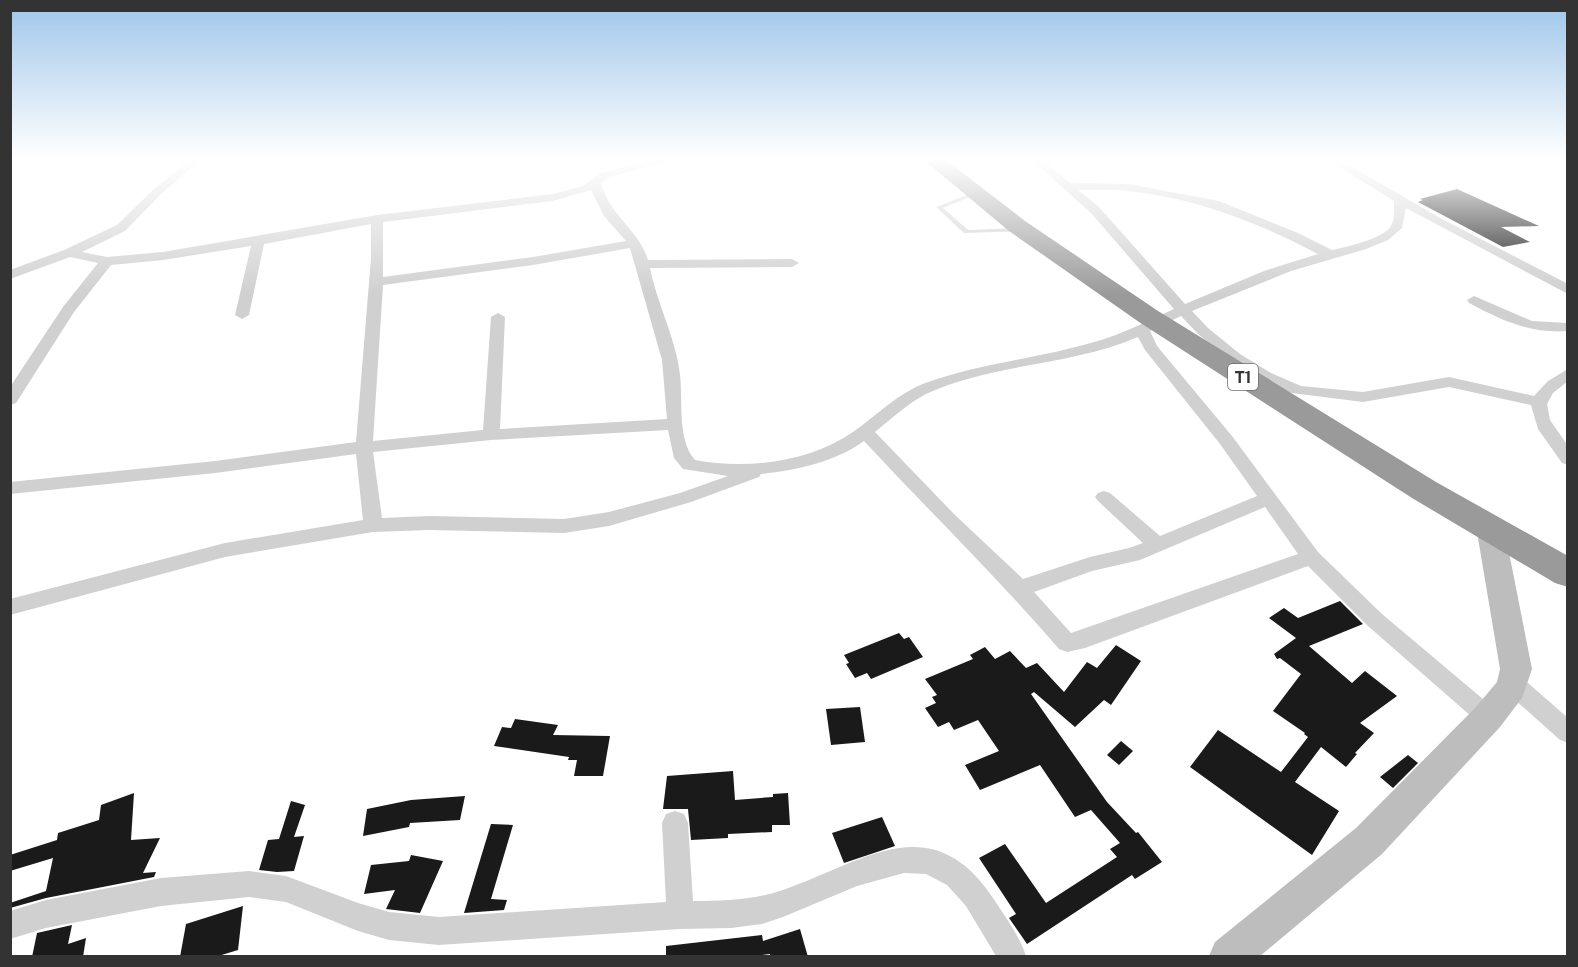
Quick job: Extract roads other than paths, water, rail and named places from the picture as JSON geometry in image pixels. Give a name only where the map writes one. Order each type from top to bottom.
[{"type":"highway","name":"T1","points":[[989,205],[1149,326],[1491,532],[1568,573]]},
{"type":"street","points":[[10,274],[69,253],[121,228],[144,205]]},
{"type":"street","points":[[69,253],[107,261],[163,256],[377,219],[488,205]]},
{"type":"street","points":[[601,205],[634,244],[641,264],[675,378],[675,424],[680,452],[689,465],[722,469],[769,467],[801,461],[829,452],[850,443],[907,397],[932,387],[1102,345],[1221,292],[1329,254],[1375,241],[1395,230],[1399,223],[1400,205]]},
{"type":"street","points":[[1089,205],[1115,231],[1203,331],[1235,357],[1265,376],[1298,390],[1316,393],[1363,397],[1449,382],[1540,402]]},
{"type":"street","points":[[1218,205],[1294,236],[1329,254]]},
{"type":"street","points":[[1408,205],[1568,290]]},
{"type":"street","points":[[373,525],[364,447],[376,282],[377,219]]},
{"type":"street","points":[[242,315],[258,241]]},
{"type":"street","points":[[376,282],[533,261],[634,244]]},
{"type":"street","points":[[10,400],[68,310],[107,261]]},
{"type":"street","points":[[641,264],[792,263]]},
{"type":"street","points":[[1474,300],[1533,327],[1546,329],[1568,327]]},
{"type":"street","points":[[491,435],[498,318]]},
{"type":"street","points":[[1149,326],[1150,347],[1226,440],[1311,557],[1375,620],[1488,717]]},
{"type":"street","points":[[1568,374],[1542,396],[1540,402],[1542,419],[1568,459]]},
{"type":"street","points":[[10,488],[214,467],[364,447],[491,435],[675,424]]},
{"type":"street","points":[[865,432],[1065,642],[1071,643],[1311,557]]},
{"type":"street","points":[[10,607],[225,550],[373,525],[429,523],[564,526],[609,519],[685,498],[769,467]]},
{"type":"street","points":[[1104,497],[1158,545]]},
{"type":"street","points":[[1017,589],[1090,564],[1133,555],[1268,498]]},
{"type":"street","points":[[1229,957],[1369,841],[1488,717],[1511,688],[1516,669],[1491,532]]},
{"type":"street","points":[[1512,683],[1568,733]]},
{"type":"street","points":[[675,823],[680,915]]},
{"type":"street","points":[[10,925],[46,914],[161,892],[249,884],[286,889],[358,917],[389,926],[439,931],[680,915],[716,915],[761,910],[788,902],[863,870],[893,861],[920,859],[939,864],[968,887],[1012,957]]},
{"type":"lane","points":[[944,205],[939,207],[966,232],[1022,230]]}]
